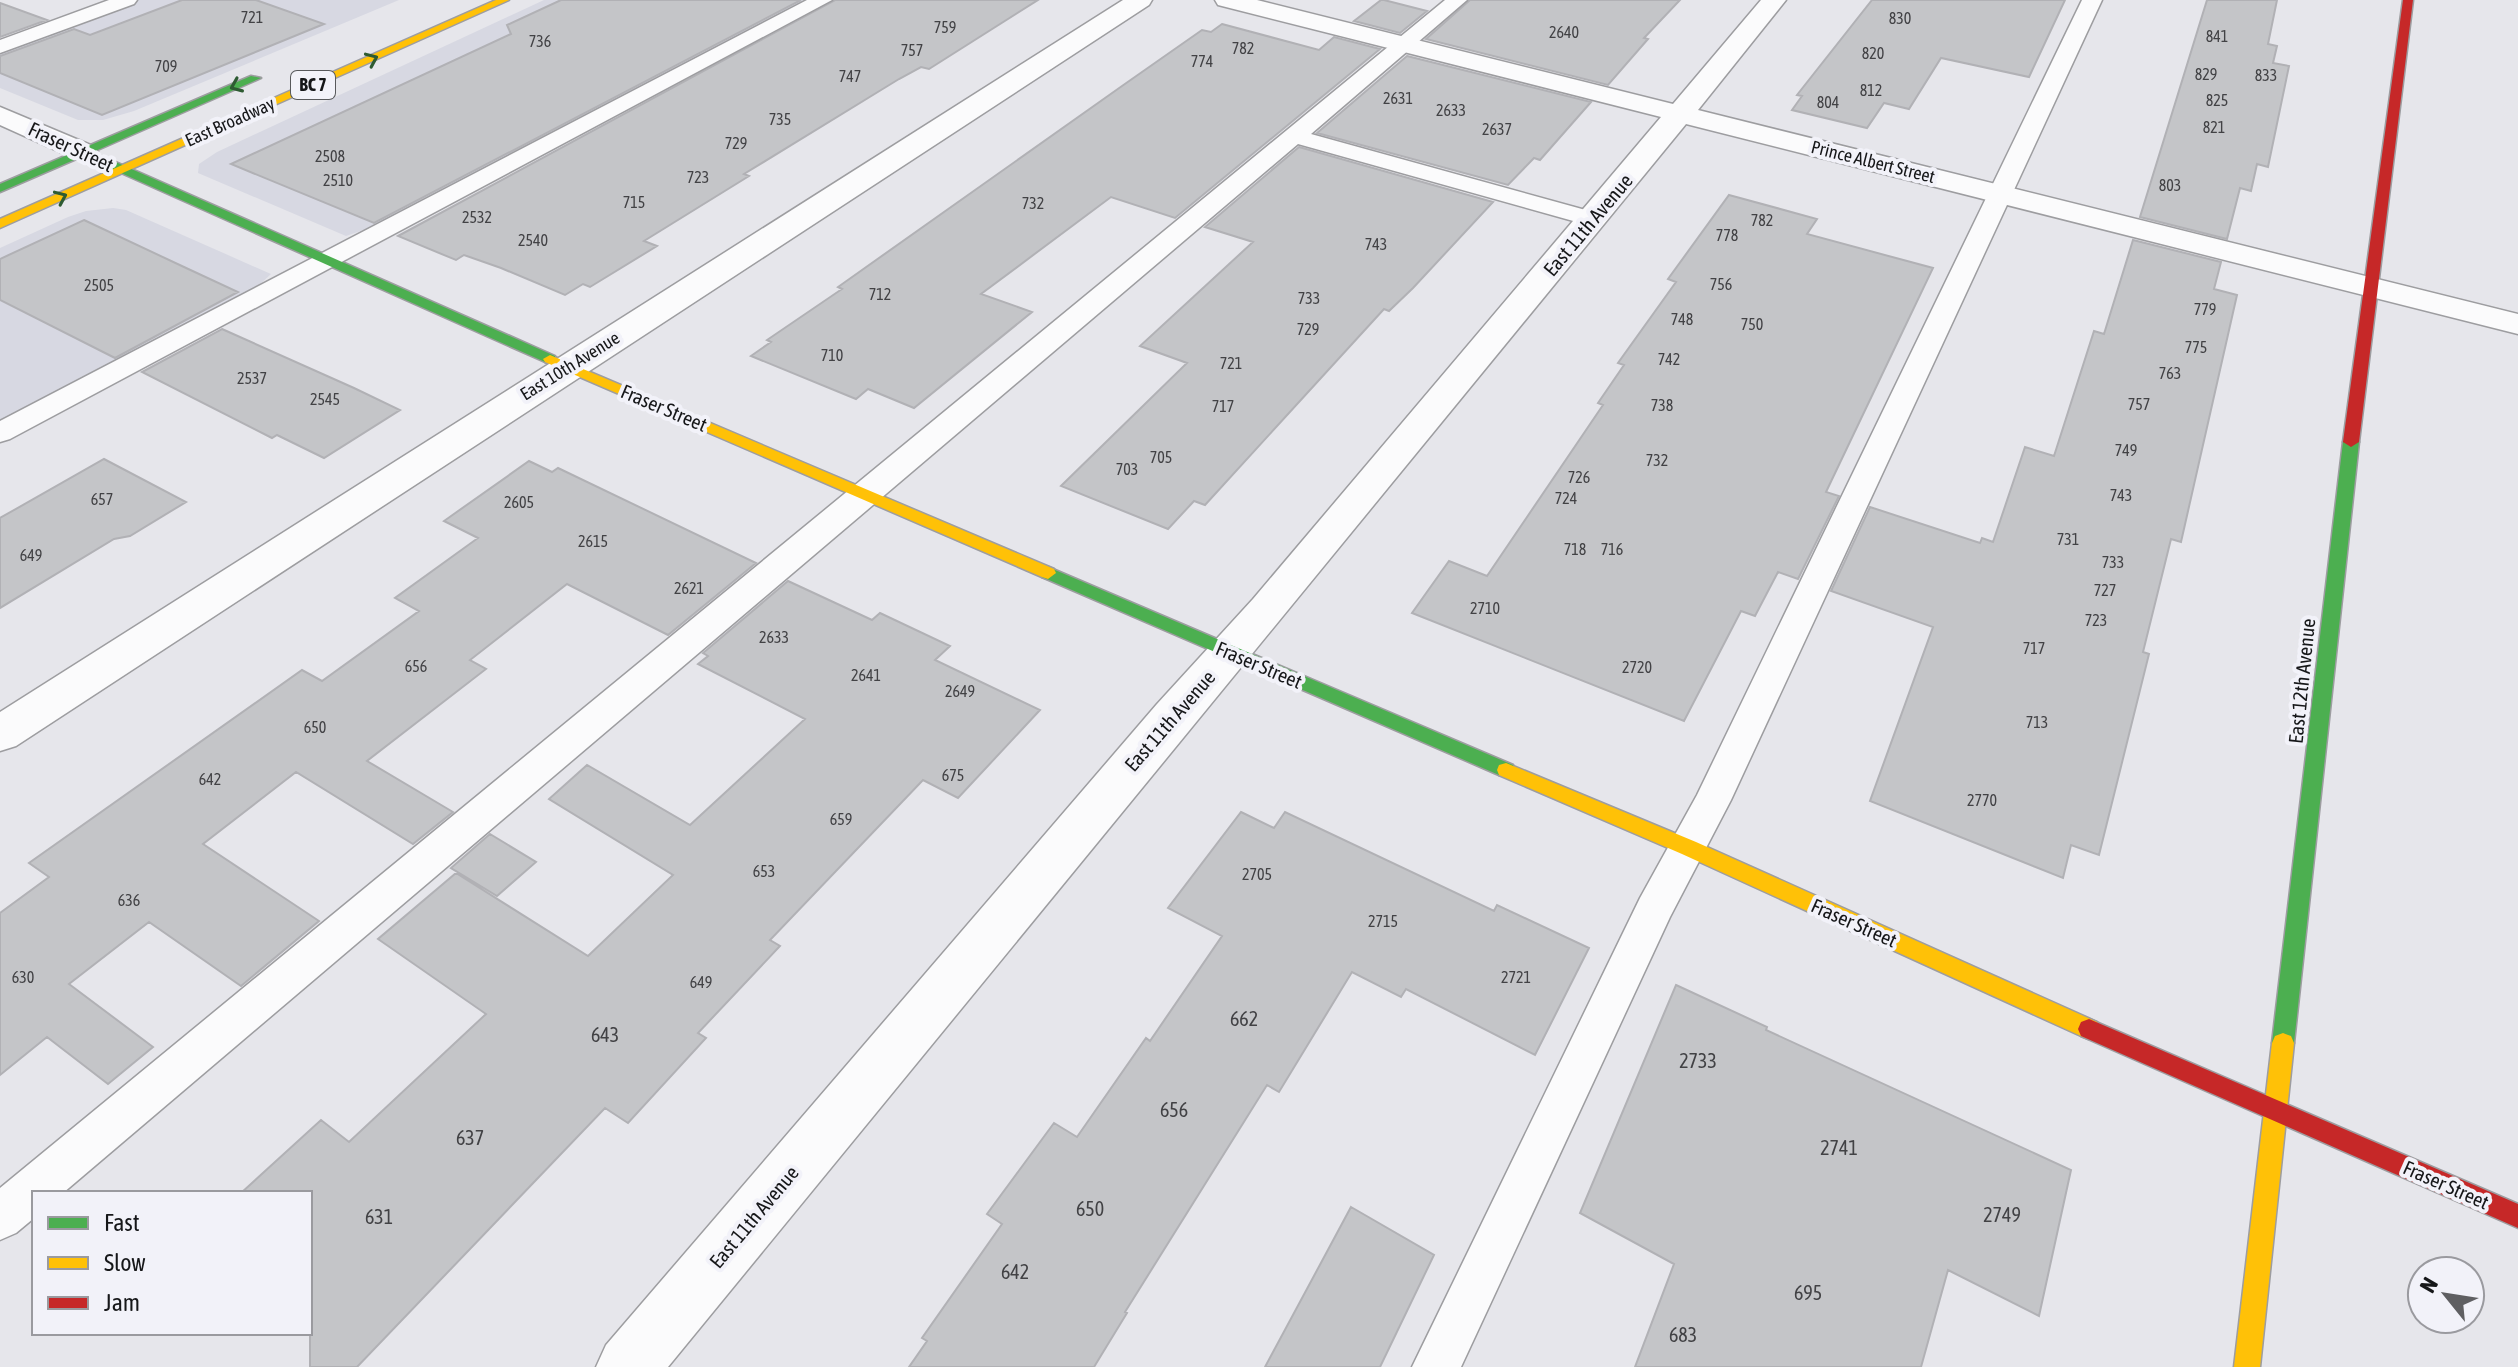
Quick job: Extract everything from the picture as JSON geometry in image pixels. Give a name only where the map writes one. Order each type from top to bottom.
[{"type":"street","name":"East Broadway","points":[[0,224],[504,0]]},
{"type":"street","name":"East 10th Avenue","points":[[0,734],[1140,0]]},
{"type":"street","name":"Prince Albert Street","points":[[1227,0],[2518,324]]},
{"type":"street","name":"East 11th Avenue","points":[[628,1367],[1173,716],[1230,653],[1774,0]]},
{"type":"street","name":"East 12th Avenue","points":[[2247,1367],[2369,287],[2408,0]]},
{"type":"street","name":"East Broadway","points":[[0,188],[275,70]]},
{"type":"street","name":"Fraser Street","points":[[0,115],[568,367],[1689,848],[2154,1059],[2518,1216]]},
{"type":"lane","points":[[0,47],[127,0]]},
{"type":"lane","points":[[0,433],[822,0]]},
{"type":"lane","points":[[0,1217],[1457,0]]},
{"type":"lane","points":[[1436,1367],[1654,910],[1689,848],[2002,195],[2092,0]]},
{"type":"lane","points":[[1293,136],[1592,219]]},
{"type":"shaded area","points":[[135,0],[399,0],[134,111],[103,120],[78,120],[0,88],[0,50]]},
{"type":"shaded area","points":[[544,0],[805,0],[372,227],[346,236],[198,173],[199,164],[217,152]]},
{"type":"shaded area","points":[[113,208],[126,210],[271,274],[256,288],[0,423],[0,248],[68,217]]},
{"type":"building","points":[[182,0],[256,0],[324,24],[102,115],[0,73],[0,56],[74,29],[90,35]]},
{"type":"building","points":[[561,0],[801,0],[374,223],[231,164],[511,34],[507,25]]},
{"type":"building","points":[[835,0],[1038,0],[929,69],[921,67],[899,79],[744,174],[749,176],[644,241],[657,246],[590,287],[583,284],[565,295],[501,268],[464,255],[456,260],[398,236]]},
{"type":"building","points":[[1381,0],[1427,11],[1400,33],[1354,21]]},
{"type":"building","points":[[1470,0],[1680,0],[1644,38],[1648,39],[1608,85],[1426,39]]},
{"type":"building","points":[[1872,0],[2065,0],[2029,77],[1941,58],[1909,109],[1884,103],[1867,128],[1792,110],[1802,96],[1797,95]]},
{"type":"building","points":[[2207,0],[2277,0],[2268,44],[2277,46],[2273,63],[2289,66],[2268,167],[2257,164],[2251,191],[2240,188],[2227,239],[2140,217]]},
{"type":"building","points":[[0,3],[47,20],[0,37]]},
{"type":"building","points":[[1222,24],[1319,50],[1334,37],[1380,49],[1175,218],[1111,197],[981,294],[1032,312],[914,408],[868,389],[856,399],[751,356],[771,342],[767,340],[842,289],[838,287],[1122,86],[1202,30],[1211,32]]},
{"type":"building","points":[[1407,56],[1591,102],[1540,160],[1534,158],[1508,185],[1317,133]]},
{"type":"building","points":[[1299,147],[1493,202],[1413,288],[1389,311],[1384,309],[1205,505],[1194,501],[1168,529],[1061,486],[1187,363],[1140,346],[1253,242],[1205,227]]},
{"type":"building","points":[[1729,195],[1817,219],[1807,234],[1933,268],[1826,492],[1839,496],[1798,579],[1778,572],[1755,616],[1741,611],[1684,721],[1412,613],[1449,561],[1487,576],[1603,405],[1598,403],[1624,365],[1618,363],[1676,282],[1668,279]]},
{"type":"building","points":[[84,220],[238,292],[115,358],[0,300],[0,259]]},
{"type":"building","points":[[2133,240],[2221,262],[2214,289],[2237,295],[2181,542],[2171,539],[2143,652],[2149,654],[2099,855],[2071,845],[2063,878],[1870,801],[1933,627],[1831,591],[1870,507],[1980,543],[1982,538],[1993,542],[2025,447],[2054,456],[2094,331],[2104,334]]},
{"type":"building","points":[[222,329],[400,410],[324,458],[277,435],[272,438],[142,372]]},
{"type":"building","points":[[104,459],[186,502],[130,536],[114,539],[0,608],[0,518]]},
{"type":"building","points":[[529,461],[552,472],[558,468],[756,563],[668,635],[567,584],[470,660],[486,669],[367,761],[453,812],[413,844],[296,772],[203,844],[319,921],[241,986],[149,922],[69,984],[153,1047],[108,1084],[47,1037],[0,1075],[0,913],[49,877],[29,863],[302,670],[322,681],[419,611],[395,598],[478,538],[444,521]]},
{"type":"building","points":[[788,581],[872,620],[880,613],[950,646],[935,660],[1040,710],[958,798],[923,780],[770,940],[780,946],[698,1033],[706,1038],[628,1123],[605,1108],[357,1367],[310,1367],[312,1191],[243,1191],[321,1120],[349,1142],[486,1014],[378,939],[456,873],[588,956],[673,875],[549,799],[587,765],[690,825],[805,719],[698,664],[708,656],[703,653]]},
{"type":"building","points":[[1241,812],[1274,828],[1285,812],[1494,911],[1497,905],[1589,948],[1535,1055],[1406,989],[1401,997],[1352,972],[1279,1092],[1267,1085],[1094,1367],[909,1367],[927,1341],[922,1338],[1002,1224],[987,1214],[1054,1123],[1077,1137],[1146,1038],[1150,1041],[1222,936],[1168,908]]},
{"type":"building","points":[[490,834],[536,862],[497,896],[451,868]]},
{"type":"building","points":[[1676,985],[1767,1027],[1766,1030],[2071,1170],[2039,1316],[1948,1270],[1921,1367],[1635,1367],[1674,1264],[1580,1213]]},
{"type":"building","points":[[1351,1207],[1434,1255],[1380,1367],[1265,1367]]},
{"type":"traffic: fast","points":[[0,188],[255,78]]},
{"type":"traffic: fast","points":[[83,152],[550,359]]},
{"type":"traffic: fast","points":[[2283,1043],[2351,442]]},
{"type":"traffic: fast","points":[[1048,573],[1506,770]]},
{"type":"traffic: slow","points":[[0,224],[504,0]]},
{"type":"traffic: slow","points":[[550,359],[1048,573]]},
{"type":"traffic: slow","points":[[1506,770],[1689,848],[2089,1029]]},
{"type":"traffic: slow","points":[[2247,1367],[2283,1043]]},
{"type":"traffic: jam","points":[[2351,442],[2408,0]]},
{"type":"traffic: jam","points":[[2089,1029],[2518,1216]]}]
